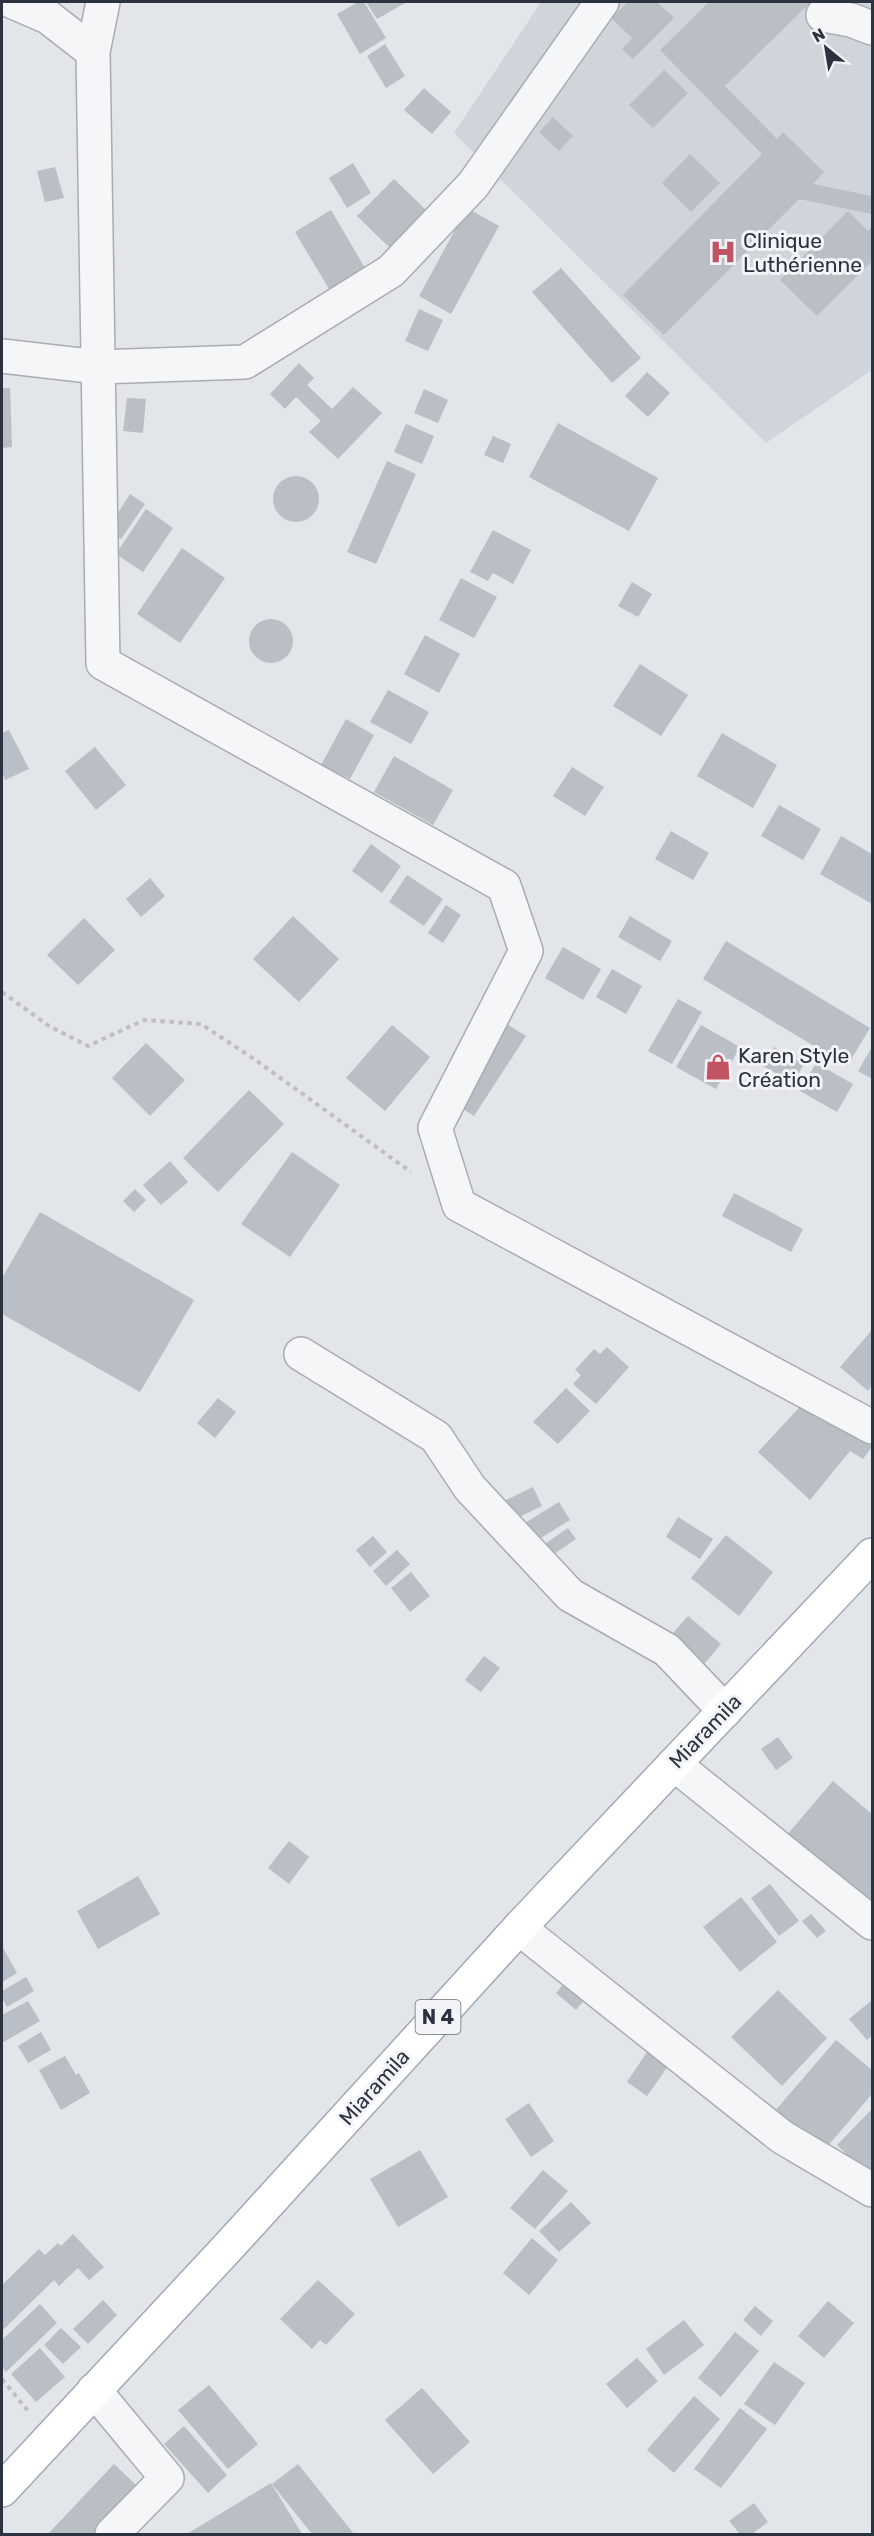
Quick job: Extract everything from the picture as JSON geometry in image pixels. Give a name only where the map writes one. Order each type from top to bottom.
[{"type":"main road","name":"Miaramila","points":[[2,2490],[519,1929],[873,1555]]},
{"type":"street","points":[[13,2],[48,18],[93,52]]},
{"type":"street","points":[[103,2],[93,52],[103,663],[504,886],[526,951],[435,1128],[459,1205],[873,1427]]},
{"type":"street","points":[[2,356],[98,367],[245,362],[391,271],[473,185],[602,2]]},
{"type":"street","points":[[823,15],[851,20],[873,28]]},
{"type":"street","points":[[301,1354],[436,1437],[470,1488],[570,1595],[667,1650],[725,1711]]},
{"type":"street","points":[[674,1764],[873,1923]]},
{"type":"street","points":[[519,1929],[782,2137],[873,2190]]},
{"type":"street","points":[[94,2390],[167,2478],[112,2535]]},
{"type":"path","points":[[2,992],[49,1026],[88,1046],[144,1020],[201,1024],[459,1205]]},
{"type":"shaded area","name":"Clinique Luthérienne","points":[[541,2],[872,2],[872,370],[766,443],[454,133]]},
{"type":"building","points":[[358,2],[364,2],[386,38],[360,54],[337,14]]},
{"type":"building","points":[[366,2],[407,2],[377,19]]},
{"type":"building","points":[[628,2],[657,2],[674,18],[633,59],[622,49],[632,38],[611,18]]},
{"type":"building","points":[[709,2],[811,2],[725,86],[777,139],[783,132],[824,172],[813,184],[872,196],[872,214],[799,199],[664,335],[623,295],[762,154],[660,50]]},
{"type":"building","points":[[385,44],[405,76],[386,88],[367,56]]},
{"type":"building","points":[[664,70],[688,93],[653,128],[629,105]]},
{"type":"building","points":[[424,88],[451,112],[432,134],[404,110]]},
{"type":"building","points":[[553,117],[573,136],[559,151],[539,132]]},
{"type":"building","points":[[690,154],[720,183],[691,212],[662,183]]},
{"type":"building","points":[[353,163],[371,193],[347,208],[329,178]]},
{"type":"building","points":[[55,167],[64,198],[45,202],[37,171]]},
{"type":"building","points":[[394,179],[428,212],[391,249],[357,216]]},
{"type":"building","points":[[467,208],[499,226],[451,314],[419,296]]},
{"type":"building","points":[[331,210],[365,268],[329,289],[295,232]]},
{"type":"building","points":[[848,211],[868,231],[872,227],[872,261],[817,316],[780,280]]},
{"type":"building","points":[[561,268],[641,358],[612,383],[532,292]]},
{"type":"building","points":[[419,309],[443,320],[428,351],[405,341]]},
{"type":"building","points":[[299,363],[314,378],[307,385],[332,409],[353,387],[382,413],[338,459],[309,432],[321,421],[296,397],[285,409],[270,394]]},
{"type":"building","points":[[647,372],[670,393],[648,417],[625,396]]},
{"type":"building","points":[[2,388],[10,388],[12,447],[2,448]]},
{"type":"building","points":[[424,389],[448,400],[438,423],[414,413]]},
{"type":"building","points":[[127,398],[146,399],[143,433],[123,431]]},
{"type":"building","points":[[558,423],[658,478],[629,531],[529,477]]},
{"type":"building","points":[[406,424],[434,436],[422,464],[394,452]]},
{"type":"building","points":[[493,436],[511,444],[503,463],[484,455]]},
{"type":"building","points":[[387,461],[416,474],[376,564],[347,552]]},
{"type":"building","points":[[296,476],[312,483],[319,499],[312,515],[296,522],[280,515],[273,499],[280,483]]},
{"type":"building","points":[[130,494],[145,504],[121,539],[107,530]]},
{"type":"building","points":[[146,509],[173,528],[143,572],[116,554]]},
{"type":"building","points":[[493,530],[531,550],[513,584],[493,573],[488,581],[470,572]]},
{"type":"building","points":[[182,548],[225,578],[180,643],[137,614]]},
{"type":"building","points":[[461,578],[497,597],[474,638],[439,620]]},
{"type":"building","points":[[632,582],[652,594],[638,617],[618,606]]},
{"type":"building","points":[[271,619],[286,626],[293,641],[286,656],[271,663],[256,656],[249,641],[256,626]]},
{"type":"building","points":[[425,635],[460,654],[439,693],[404,674]]},
{"type":"building","points":[[640,664],[688,695],[661,736],[613,706]]},
{"type":"building","points":[[388,690],[429,712],[411,744],[370,722]]},
{"type":"building","points":[[346,719],[374,735],[350,779],[321,765]]},
{"type":"building","points":[[9,730],[29,769],[5,780],[2,772],[2,733]]},
{"type":"building","points":[[722,733],[777,765],[753,808],[697,776]]},
{"type":"building","points":[[95,747],[126,785],[96,810],[65,771]]},
{"type":"building","points":[[394,756],[453,790],[433,825],[374,792]]},
{"type":"building","points":[[572,767],[604,787],[585,816],[553,796]]},
{"type":"building","points":[[779,805],[821,829],[803,860],[761,836]]},
{"type":"building","points":[[671,831],[709,853],[693,880],[655,859]]},
{"type":"building","points":[[841,836],[872,854],[872,904],[820,874]]},
{"type":"building","points":[[371,844],[401,866],[382,893],[352,871]]},
{"type":"building","points":[[407,875],[443,899],[424,926],[389,902]]},
{"type":"building","points":[[150,878],[165,896],[141,917],[126,899]]},
{"type":"building","points":[[446,905],[461,915],[443,943],[428,933]]},
{"type":"building","points":[[293,916],[339,959],[299,1002],[253,959]]},
{"type":"building","points":[[630,916],[672,941],[660,961],[618,937]]},
{"type":"building","points":[[84,918],[115,950],[78,985],[47,955]]},
{"type":"building","points":[[726,941],[870,1028],[847,1066],[703,979]]},
{"type":"building","points":[[563,947],[601,969],[583,1000],[545,978]]},
{"type":"building","points":[[612,969],[642,986],[626,1014],[596,997]]},
{"type":"building","points":[[678,999],[702,1012],[672,1064],[648,1051]]},
{"type":"building","points":[[507,1024],[526,1036],[474,1116],[455,1104]]},
{"type":"building","points":[[392,1025],[430,1057],[385,1111],[346,1078]]},
{"type":"building","points":[[701,1025],[740,1047],[716,1089],[676,1067]]},
{"type":"building","points":[[146,1043],[185,1080],[150,1116],[112,1078]]},
{"type":"building","points":[[774,1047],[804,1064],[793,1083],[763,1066]]},
{"type":"building","points":[[872,1047],[872,1079],[858,1071]]},
{"type":"building","points":[[816,1063],[853,1084],[837,1112],[800,1091]]},
{"type":"building","points":[[249,1090],[284,1124],[218,1192],[183,1158]]},
{"type":"building","points":[[292,1152],[340,1185],[290,1257],[241,1224]]},
{"type":"building","points":[[170,1161],[188,1182],[161,1205],[143,1185]]},
{"type":"building","points":[[135,1189],[146,1200],[134,1212],[123,1201]]},
{"type":"building","points":[[734,1193],[803,1229],[791,1252],[722,1216]]},
{"type":"building","points":[[40,1212],[194,1300],[140,1392],[2,1314],[2,1278]]},
{"type":"building","points":[[872,1330],[872,1385],[868,1391],[840,1367]]},
{"type":"building","points":[[607,1347],[629,1367],[596,1404],[573,1384],[581,1375],[575,1370],[594,1349],[600,1354]]},
{"type":"building","points":[[566,1388],[590,1411],[558,1444],[533,1422]]},
{"type":"building","points":[[218,1398],[236,1412],[215,1438],[197,1423]]},
{"type":"building","points":[[807,1399],[872,1439],[872,1447],[863,1459],[850,1451],[810,1500],[758,1452]]},
{"type":"building","points":[[533,1487],[542,1506],[515,1519],[506,1500]]},
{"type":"building","points":[[559,1502],[570,1520],[531,1544],[520,1526]]},
{"type":"building","points":[[678,1517],[713,1539],[700,1559],[666,1537]]},
{"type":"building","points":[[568,1528],[576,1539],[544,1561],[536,1550]]},
{"type":"building","points":[[726,1535],[773,1572],[739,1616],[691,1578]]},
{"type":"building","points":[[373,1536],[387,1552],[370,1567],[356,1550]]},
{"type":"building","points":[[397,1550],[410,1564],[386,1586],[373,1571]]},
{"type":"building","points":[[411,1572],[430,1596],[410,1612],[391,1588]]},
{"type":"building","points":[[688,1616],[721,1644],[700,1669],[666,1641]]},
{"type":"building","points":[[484,1656],[500,1668],[481,1692],[465,1680]]},
{"type":"building","points":[[778,1737],[793,1758],[776,1770],[761,1749]]},
{"type":"building","points":[[833,1781],[872,1814],[872,1908],[786,1836]]},
{"type":"building","points":[[289,1841],[309,1857],[289,1884],[268,1868]]},
{"type":"building","points":[[138,1876],[160,1914],[98,1949],[77,1911]]},
{"type":"building","points":[[770,1884],[799,1921],[779,1936],[751,1898]]},
{"type":"building","points":[[741,1897],[777,1942],[740,1972],[703,1927]]},
{"type":"building","points":[[811,1914],[826,1931],[817,1938],[802,1921]]},
{"type":"building","points":[[2,1946],[17,1973],[2,1982]]},
{"type":"building","points":[[26,1977],[34,1991],[7,2007],[2,1998],[2,1991]]},
{"type":"building","points":[[566,1981],[586,1998],[576,2010],[556,1993]]},
{"type":"building","points":[[778,1990],[827,2038],[782,2086],[731,2037]]},
{"type":"building","points":[[872,2000],[872,2035],[867,2040],[849,2019]]},
{"type":"building","points":[[28,2001],[40,2021],[2,2043],[2,2015]]},
{"type":"building","points":[[41,2032],[51,2050],[28,2063],[18,2046]]},
{"type":"building","points":[[836,2040],[872,2070],[872,2094],[822,2153],[774,2112]]},
{"type":"building","points":[[647,2052],[668,2066],[647,2096],[627,2082]]},
{"type":"building","points":[[65,2056],[76,2075],[79,2073],[90,2093],[61,2110],[39,2070]]},
{"type":"building","points":[[529,2103],[554,2141],[531,2157],[505,2119]]},
{"type":"building","points":[[872,2109],[872,2179],[837,2145]]},
{"type":"building","points":[[420,2150],[448,2197],[398,2227],[370,2179]]},
{"type":"building","points":[[543,2170],[568,2191],[535,2229],[510,2208]]},
{"type":"building","points":[[571,2202],[591,2223],[559,2252],[539,2231]]},
{"type":"building","points":[[73,2234],[104,2267],[89,2280],[78,2268],[59,2286],[54,2280],[2,2331],[2,2285],[39,2249],[45,2255],[58,2243],[61,2246]]},
{"type":"building","points":[[532,2238],[558,2260],[529,2295],[503,2273]]},
{"type":"building","points":[[318,2280],[355,2314],[326,2345],[320,2340],[312,2349],[280,2319]]},
{"type":"building","points":[[103,2300],[117,2315],[88,2344],[73,2329]]},
{"type":"building","points":[[828,2301],[854,2323],[824,2358],[798,2336]]},
{"type":"building","points":[[40,2304],[57,2323],[6,2372],[2,2367],[2,2340]]},
{"type":"building","points":[[755,2306],[773,2321],[761,2336],[743,2320]]},
{"type":"building","points":[[684,2320],[704,2345],[664,2375],[646,2349]]},
{"type":"building","points":[[61,2328],[81,2347],[63,2364],[44,2345]]},
{"type":"building","points":[[735,2332],[759,2351],[721,2397],[698,2378]]},
{"type":"building","points":[[40,2348],[65,2377],[36,2402],[11,2374]]},
{"type":"building","points":[[637,2358],[658,2381],[627,2408],[606,2384]]},
{"type":"building","points":[[774,2362],[805,2383],[775,2425],[744,2404]]},
{"type":"building","points":[[209,2385],[258,2444],[228,2469],[178,2410]]},
{"type":"building","points":[[422,2388],[470,2442],[433,2474],[385,2420]]},
{"type":"building","points":[[694,2396],[720,2419],[674,2473],[647,2450]]},
{"type":"building","points":[[740,2408],[767,2429],[721,2488],[694,2469]]},
{"type":"building","points":[[184,2426],[227,2475],[208,2493],[164,2444]]},
{"type":"building","points":[[114,2464],[138,2487],[93,2534],[48,2534]]},
{"type":"building","points":[[298,2464],[354,2534],[312,2534],[272,2484]]},
{"type":"building","points":[[271,2483],[302,2534],[187,2534]]},
{"type":"building","points":[[754,2503],[768,2522],[752,2534],[740,2534],[729,2521]]},
{"type":"place","name":"Clinique Luthérienne","points":[[723,252]]},
{"type":"place","name":"Karen Style Création","points":[[718,1067]]}]
